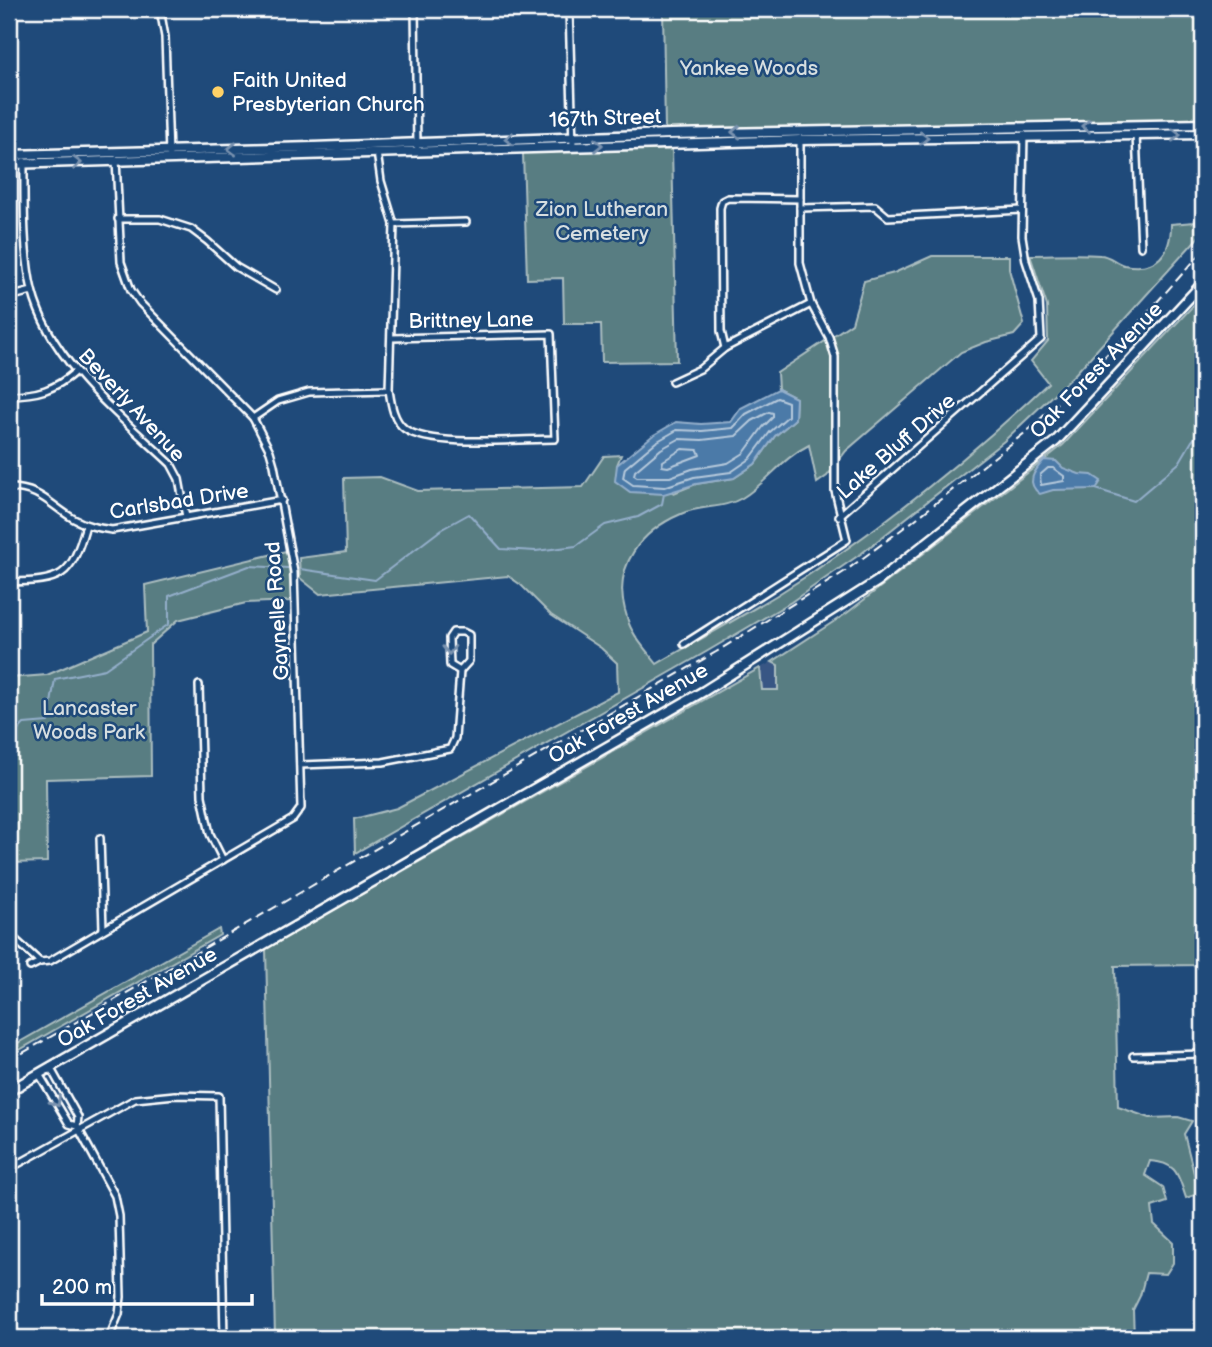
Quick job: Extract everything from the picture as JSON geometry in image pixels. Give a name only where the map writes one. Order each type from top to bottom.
[{"type":"main road","name":"167th Street","points":[[799,136],[1024,126],[1203,124]]},
{"type":"main road","name":"167th Street","points":[[9,155],[24,159],[169,156],[573,141],[799,136],[1203,134]]},
{"type":"main road","name":"167th Street","points":[[9,164],[24,159]]},
{"type":"main road","name":"Oak Forest Avenue","points":[[9,1091],[704,691],[878,581],[1056,441],[1203,283]]},
{"type":"street","points":[[160,9],[165,37],[169,156]]},
{"type":"street","points":[[415,9],[417,148]]},
{"type":"street","points":[[569,9],[573,141]]},
{"type":"street","points":[[800,208],[875,206],[888,217],[1022,210],[1024,126]]},
{"type":"street","points":[[1136,135],[1141,247]]},
{"type":"street","points":[[799,136],[800,262],[811,304],[829,337],[835,357],[835,491],[839,516]]},
{"type":"street","points":[[253,418],[278,401],[309,392],[389,390],[394,224],[381,181],[377,150]]},
{"type":"street","name":"Gaynelle Road","points":[[30,967],[50,961],[293,819],[301,808],[294,572],[282,500],[270,451],[253,418],[135,297],[121,262],[116,157]]},
{"type":"street","name":"Beverly Avenue","points":[[24,159],[27,262],[32,291],[43,321],[59,350],[76,371],[171,464],[179,479],[186,517]]},
{"type":"street","points":[[725,348],[722,331],[722,201],[728,198],[800,199]]},
{"type":"street","name":"Lake Bluff Drive","points":[[684,644],[846,540],[839,516],[1041,339],[1039,301],[1024,250],[1022,210]]},
{"type":"street","points":[[118,219],[160,219],[191,229],[236,267],[275,290]]},
{"type":"street","points":[[394,224],[466,222]]},
{"type":"street","points":[[9,297],[32,291]]},
{"type":"street","points":[[672,382],[700,369],[725,348],[811,304]]},
{"type":"street","name":"Brittney Lane","points":[[389,390],[393,412],[404,429],[435,440],[555,439],[551,334],[392,338]]},
{"type":"street","points":[[9,396],[43,392],[58,386],[76,371]]},
{"type":"street","name":"Carlsbad Drive","points":[[9,488],[27,490],[53,502],[66,514],[86,525],[122,529],[282,500]]},
{"type":"street","points":[[9,582],[42,581],[64,572],[75,559],[86,525]]},
{"type":"street","points":[[300,765],[365,764],[450,749],[455,738],[460,671],[469,661],[469,635],[453,632],[449,638],[450,665],[460,671]]},
{"type":"street","points":[[199,685],[202,796],[210,834],[223,860]]},
{"type":"street","points":[[100,838],[103,929]]},
{"type":"street","points":[[9,934],[40,962]]},
{"type":"street","points":[[1133,1056],[1203,1054]]},
{"type":"street","points":[[50,1067],[78,1117],[78,1128],[115,1196],[119,1216],[121,1297],[119,1314],[109,1338]]},
{"type":"street","points":[[39,1073],[69,1124],[78,1128]]},
{"type":"street","points":[[9,1169],[78,1128],[135,1099],[175,1095],[219,1096],[224,1338]]},
{"type":"shaded area","points":[[772,662],[778,664],[778,690],[762,690],[760,668]]},
{"type":"green space","name":"Yankee Woods","points":[[663,9],[1203,9],[1203,121],[665,130]]},
{"type":"green space","name":"Zion Lutheran Cemetery","points":[[672,149],[677,361],[602,362],[601,324],[564,324],[563,278],[527,279],[523,153]]},
{"type":"green space","points":[[1203,212],[1203,232],[1076,373],[1004,441],[862,553],[791,602],[355,853],[354,819],[397,808],[618,692],[617,663],[601,648],[551,615],[508,576],[320,594],[300,578],[299,558],[346,552],[344,478],[380,477],[418,491],[583,487],[604,456],[621,455],[617,465],[674,493],[696,484],[734,478],[755,464],[775,436],[795,419],[796,398],[778,389],[777,373],[852,323],[864,281],[894,273],[932,256],[1009,256],[1009,269],[1024,324],[1014,335],[961,352],[846,451],[827,476],[817,483],[809,445],[790,457],[742,498],[728,504],[681,514],[667,521],[643,540],[627,565],[622,594],[631,628],[657,664],[777,595],[849,548],[951,469],[1048,383],[1031,361],[1048,341],[1047,306],[1030,255],[1100,255],[1124,265],[1145,265],[1153,263],[1165,252],[1171,224],[1195,222]]},
{"type":"green space","points":[[1203,295],[1203,965],[1115,966],[1118,1107],[1150,1118],[1178,1117],[1192,1121],[1184,1134],[1197,1185],[1195,1195],[1186,1198],[1176,1172],[1166,1164],[1150,1161],[1145,1175],[1163,1187],[1167,1202],[1152,1207],[1154,1224],[1173,1242],[1173,1263],[1166,1274],[1146,1273],[1133,1310],[1134,1338],[275,1338],[266,949],[760,668],[762,690],[778,690],[778,665],[772,662],[847,613],[1063,445]]},
{"type":"green space","name":"Lancaster Woods Park","points":[[286,551],[291,601],[246,603],[178,620],[150,645],[151,776],[46,779],[47,862],[9,863],[9,678],[47,675],[147,632],[145,585]]},
{"type":"green space","points":[[219,929],[220,935],[9,1056],[9,1048]]},
{"type":"water","points":[[778,389],[796,398],[795,419],[775,436],[755,464],[734,478],[696,484],[664,494],[630,492],[615,481],[617,465],[652,436],[676,422],[731,422],[741,408]]},
{"type":"water","points":[[1044,460],[1056,461],[1063,468],[1092,475],[1101,481],[1096,489],[1053,490],[1040,494],[1035,490],[1032,481],[1034,473]]},
{"type":"waterway","points":[[1096,489],[1134,501],[1179,463],[1203,429]]},
{"type":"waterway","points":[[300,569],[375,580],[442,529],[469,514],[501,549],[536,551],[576,546],[605,525],[638,517],[662,504],[664,494]]},
{"type":"waterway","points":[[9,740],[24,724],[48,722],[55,679],[105,669],[169,624],[169,596],[249,566],[288,568]]},
{"type":"railway","points":[[9,1061],[716,652],[844,572],[1031,428],[1128,334],[1203,251]]},
{"type":"place","name":"Faith United Presbyterian Church","points":[[218,92]]}]
